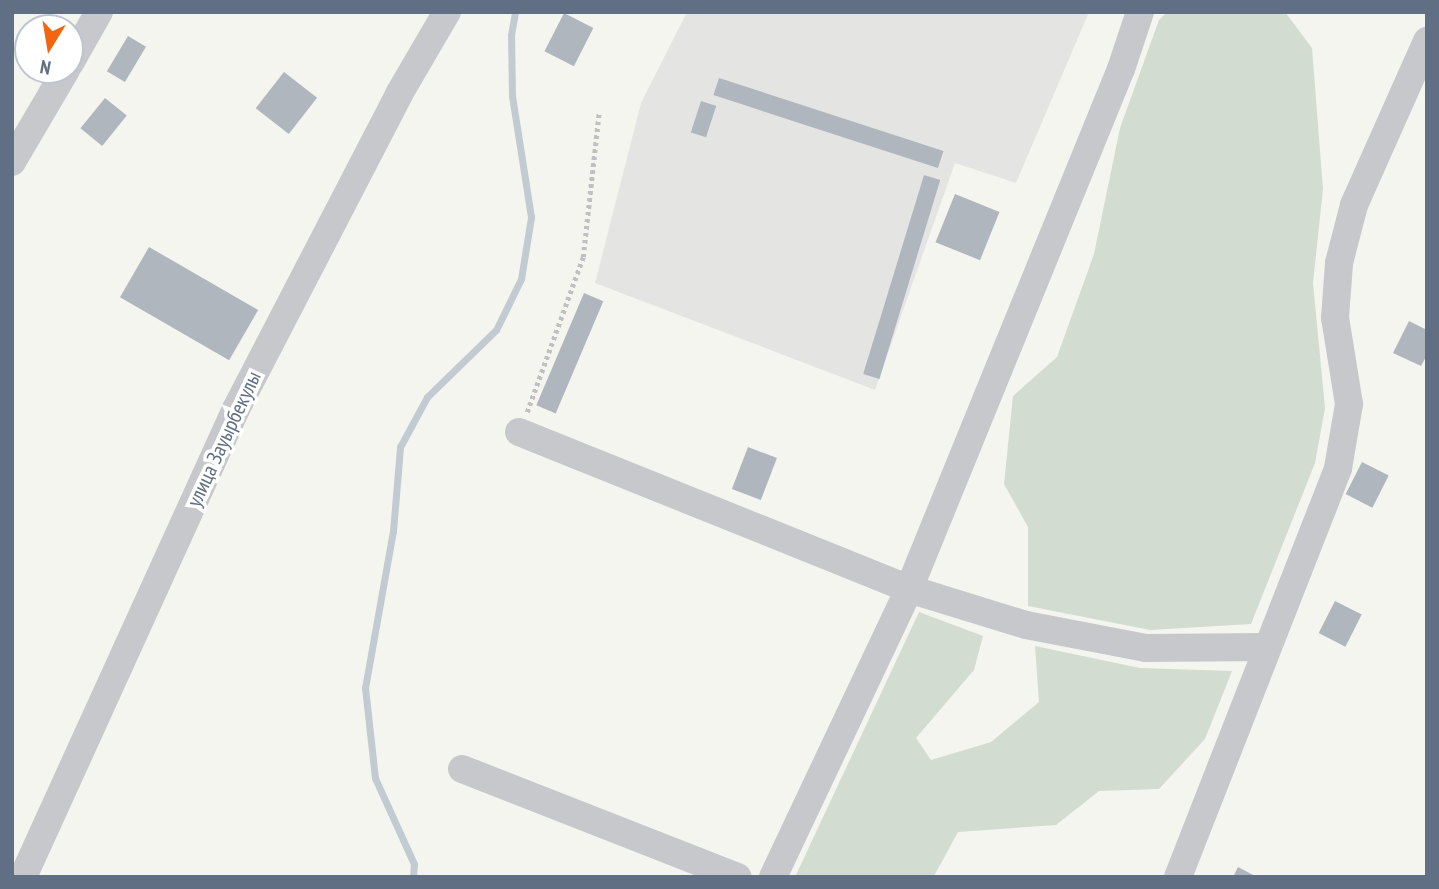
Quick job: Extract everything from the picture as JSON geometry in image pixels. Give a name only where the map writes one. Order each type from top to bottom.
[{"type":"street","points":[[84,38],[99,12]]},
{"type":"street","name":"улица Зауырбекулы","points":[[23,877],[236,409],[399,94],[447,12]]},
{"type":"street","points":[[772,877],[909,589],[1121,69],[1140,12]]},
{"type":"street","points":[[1178,877],[1338,468],[1349,404],[1335,318],[1339,263],[1354,205],[1427,41]]},
{"type":"street","points":[[12,162],[58,84]]},
{"type":"street","points":[[519,432],[909,589],[1026,625],[1146,648],[1267,647]]},
{"type":"street","points":[[462,769],[738,877]]},
{"type":"path","points":[[519,432],[583,257],[599,112]]},
{"type":"shaded area","points":[[687,12],[1089,12],[1016,183],[955,163],[875,390],[595,283],[641,103]]},
{"type":"shaded area","points":[[1167,12],[1285,12],[1312,48],[1323,189],[1313,283],[1325,408],[1315,463],[1251,624],[1150,630],[1028,606],[1028,527],[1004,484],[1013,396],[1057,357],[1094,254],[1120,128],[1159,20]]},
{"type":"shaded area","points":[[919,612],[983,636],[974,670],[916,738],[931,760],[991,742],[1039,702],[1035,646],[1140,668],[1232,671],[1205,739],[1159,789],[1099,791],[1056,825],[958,832],[934,876],[795,877]]},
{"type":"building","points":[[564,13],[593,28],[574,66],[544,51]]},
{"type":"building","points":[[128,36],[146,47],[125,82],[107,71]]},
{"type":"building","points":[[284,72],[317,98],[289,134],[256,108]]},
{"type":"building","points":[[719,78],[943,151],[938,168],[713,95]]},
{"type":"building","points":[[105,98],[127,116],[102,146],[80,128]]},
{"type":"building","points":[[701,101],[716,106],[706,137],[691,132]]},
{"type":"building","points":[[924,175],[940,180],[879,379],[863,374]]},
{"type":"building","points":[[955,194],[1000,212],[980,260],[936,242]]},
{"type":"building","points":[[149,247],[258,310],[229,360],[120,297]]},
{"type":"building","points":[[584,293],[603,301],[556,414],[536,405]]},
{"type":"building","points":[[1409,321],[1427,330],[1427,355],[1421,366],[1393,353]]},
{"type":"building","points":[[748,447],[777,458],[761,500],[732,489]]},
{"type":"building","points":[[1362,462],[1389,476],[1372,508],[1346,494]]},
{"type":"building","points":[[1335,601],[1362,615],[1345,647],[1319,633]]},
{"type":"building","points":[[1238,867],[1257,877],[1233,877]]},
{"type":"waterway","points":[[413,877],[414,864],[375,778],[365,688],[393,531],[400,447],[427,397],[496,330],[521,279],[531,217],[512,96],[511,35],[515,12]]}]
